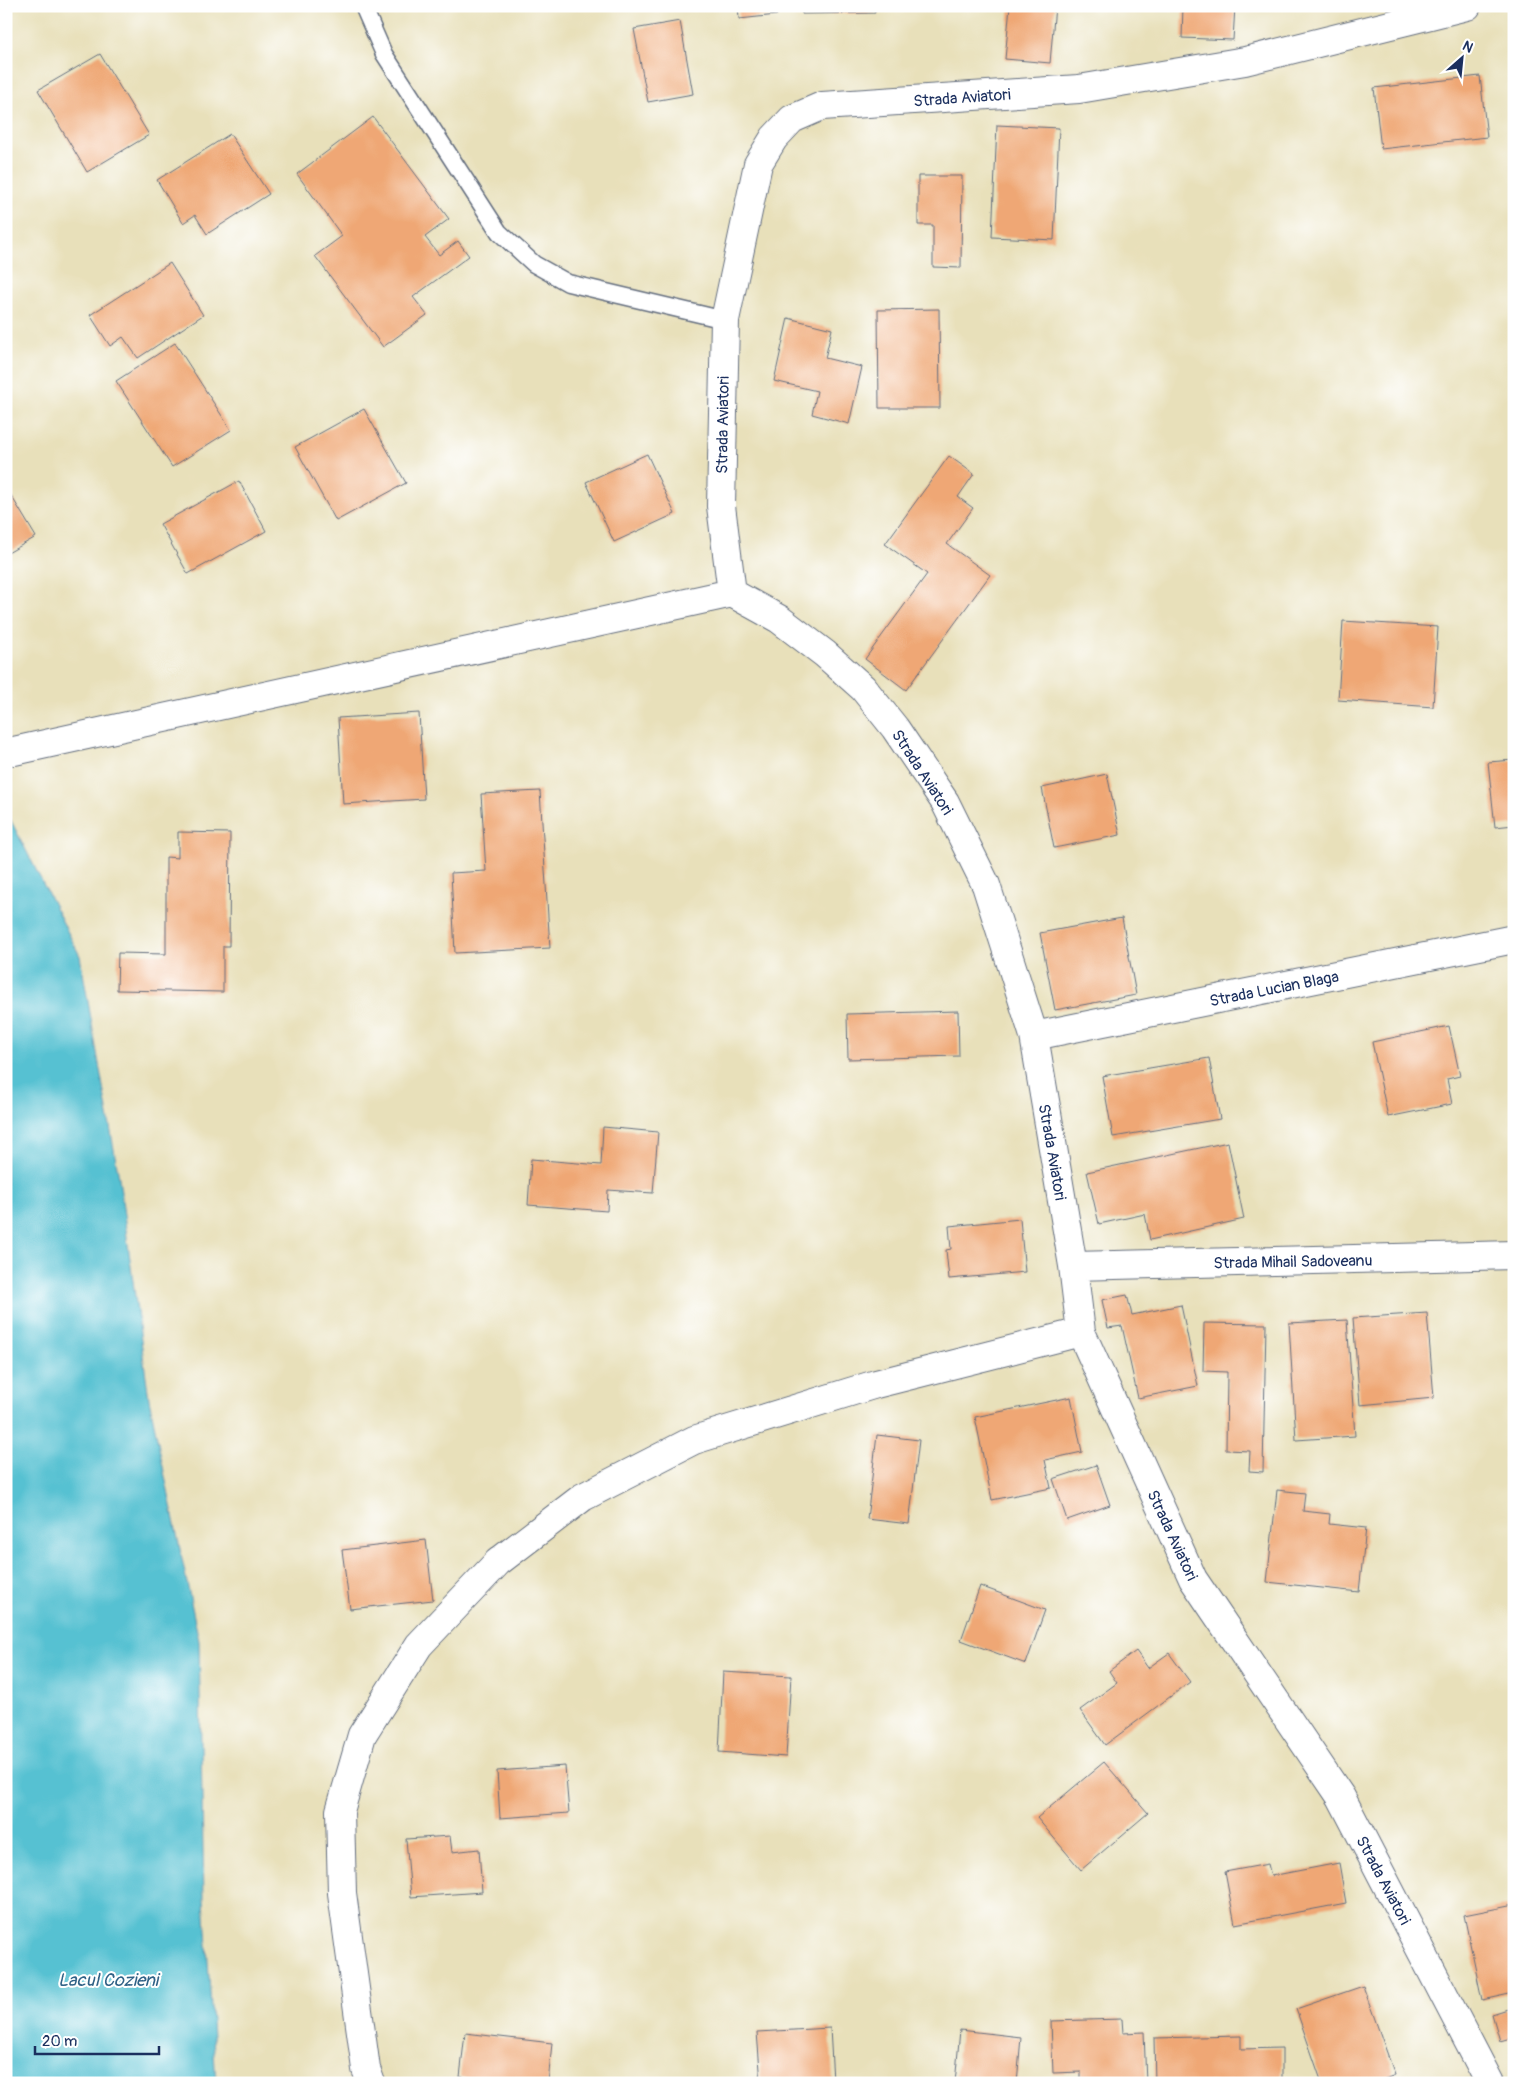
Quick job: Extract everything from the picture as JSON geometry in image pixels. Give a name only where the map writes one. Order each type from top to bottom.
[{"type":"street","name":"Strada Aviatori","points":[[1468,6],[1244,61],[1079,89],[822,106],[792,119],[774,138],[758,164],[725,320],[721,506],[732,593],[779,619],[825,654],[863,688],[896,728],[945,802],[986,885],[1034,1036],[1073,1266],[1081,1332],[1192,1579],[1341,1797],[1490,2083]]},
{"type":"street","points":[[14,751],[732,593]]},
{"type":"street","name":"Strada Lucian Blaga","points":[[1034,1036],[1514,939]]},
{"type":"street","name":"Strada Mihail Sadoveanu","points":[[1073,1266],[1514,1256]]},
{"type":"street","points":[[368,2076],[342,1893],[340,1811],[362,1735],[419,1644],[498,1562],[583,1497],[694,1440],[876,1384],[1081,1332]]},
{"type":"lane","points":[[363,6],[384,54],[500,232],[534,264],[568,283],[725,320]]},
{"type":"water","name":"Lacul Cozieni","points":[[6,811],[80,956],[119,1178],[149,1399],[199,1641],[204,1900],[216,2083],[6,2083]]},
{"type":"building","points":[[738,6],[776,6],[777,15],[739,19]]},
{"type":"building","points":[[802,6],[874,6],[875,13],[802,14]]},
{"type":"building","points":[[1010,6],[1055,6],[1050,63],[1005,59]]},
{"type":"building","points":[[1183,6],[1235,6],[1233,40],[1182,38]]},
{"type":"building","points":[[680,21],[693,94],[648,102],[634,29]]},
{"type":"building","points":[[100,54],[149,135],[87,172],[38,90]]},
{"type":"building","points":[[1480,76],[1487,137],[1381,149],[1374,88]]},
{"type":"building","points":[[373,117],[449,219],[425,237],[439,255],[458,241],[469,256],[413,297],[427,315],[383,347],[315,256],[342,236],[297,174]]},
{"type":"building","points":[[997,125],[1059,128],[1054,240],[992,237]]},
{"type":"building","points":[[230,134],[269,194],[207,234],[195,215],[183,223],[157,180]]},
{"type":"building","points":[[918,176],[962,176],[961,268],[933,267],[933,225],[918,225]]},
{"type":"building","points":[[170,263],[203,315],[138,358],[123,337],[110,346],[90,315]]},
{"type":"building","points":[[939,309],[940,408],[879,408],[878,310]]},
{"type":"building","points":[[788,318],[832,329],[825,358],[862,367],[849,424],[812,414],[817,391],[774,381]]},
{"type":"building","points":[[175,343],[231,430],[172,467],[116,381]]},
{"type":"building","points":[[364,409],[406,483],[336,521],[295,447]]},
{"type":"building","points":[[647,454],[675,514],[614,542],[586,482]]},
{"type":"building","points":[[949,456],[974,474],[958,497],[973,508],[947,544],[990,575],[906,690],[865,659],[927,574],[885,544]]},
{"type":"building","points":[[239,481],[266,531],[188,574],[160,524]]},
{"type":"building","points":[[6,487],[36,537],[6,554]]},
{"type":"building","points":[[1343,621],[1438,627],[1433,707],[1338,700]]},
{"type":"building","points":[[419,713],[424,799],[343,804],[338,718]]},
{"type":"building","points":[[1514,760],[1514,825],[1495,827],[1488,762]]},
{"type":"building","points":[[1107,774],[1120,835],[1054,848],[1042,788]]},
{"type":"building","points":[[540,791],[550,948],[455,953],[451,873],[486,871],[481,794]]},
{"type":"building","points":[[178,832],[230,833],[229,946],[223,946],[223,992],[117,990],[118,953],[166,954],[166,857],[178,858]]},
{"type":"building","points":[[1122,918],[1136,995],[1055,1010],[1040,933]]},
{"type":"building","points":[[958,1011],[959,1056],[848,1059],[847,1014]]},
{"type":"building","points":[[1449,1026],[1460,1076],[1447,1079],[1452,1104],[1388,1117],[1372,1042]]},
{"type":"building","points":[[1209,1058],[1220,1119],[1113,1137],[1102,1076]]},
{"type":"building","points":[[603,1127],[658,1132],[653,1193],[608,1190],[607,1211],[528,1205],[531,1159],[601,1165]]},
{"type":"building","points":[[1228,1142],[1244,1219],[1150,1240],[1145,1214],[1099,1224],[1087,1172]]},
{"type":"building","points":[[1020,1219],[1025,1272],[949,1279],[946,1250],[951,1249],[949,1226]]},
{"type":"building","points":[[1127,1295],[1132,1315],[1181,1305],[1198,1386],[1138,1398],[1122,1326],[1108,1328],[1102,1300]]},
{"type":"building","points":[[1427,1313],[1434,1398],[1360,1405],[1353,1318]]},
{"type":"building","points":[[1347,1320],[1355,1436],[1296,1440],[1289,1323]]},
{"type":"building","points":[[1204,1323],[1266,1324],[1263,1472],[1249,1471],[1250,1451],[1226,1450],[1227,1372],[1203,1371]]},
{"type":"building","points":[[1071,1397],[1082,1452],[1045,1460],[1051,1488],[992,1500],[975,1417]]},
{"type":"building","points":[[877,1435],[919,1440],[909,1524],[867,1519]]},
{"type":"building","points":[[1096,1465],[1110,1505],[1067,1520],[1053,1479]]},
{"type":"building","points":[[1277,1490],[1305,1493],[1303,1511],[1330,1514],[1329,1524],[1366,1528],[1359,1592],[1267,1582]]},
{"type":"building","points":[[426,1540],[433,1600],[350,1609],[342,1550]]},
{"type":"building","points":[[980,1586],[1045,1610],[1026,1664],[961,1640]]},
{"type":"building","points":[[1136,1651],[1148,1668],[1169,1653],[1190,1682],[1105,1745],[1080,1710],[1117,1683],[1109,1671]]},
{"type":"building","points":[[723,1672],[791,1676],[786,1757],[719,1752]]},
{"type":"building","points":[[1104,1762],[1148,1813],[1081,1870],[1037,1818]]},
{"type":"building","points":[[565,1766],[569,1813],[500,1818],[497,1771]]},
{"type":"building","points":[[450,1836],[452,1852],[479,1849],[482,1892],[411,1897],[406,1839]]},
{"type":"building","points":[[1339,1863],[1346,1903],[1235,1924],[1225,1872],[1268,1864],[1271,1876]]},
{"type":"building","points":[[1514,1905],[1514,1993],[1482,2000],[1464,1915]]},
{"type":"building","points":[[1363,1986],[1395,2075],[1375,2083],[1322,2083],[1296,2009]]},
{"type":"building","points":[[1514,2007],[1514,2037],[1500,2041],[1492,2014]]},
{"type":"building","points":[[1122,2019],[1123,2033],[1144,2032],[1146,2083],[1081,2082],[1081,2072],[1053,2073],[1051,2021]]},
{"type":"building","points":[[830,2028],[833,2081],[761,2083],[757,2032]]},
{"type":"building","points":[[960,2030],[1021,2037],[1017,2083],[955,2083]]},
{"type":"building","points":[[465,2033],[552,2043],[548,2083],[513,2083],[460,2077]]},
{"type":"building","points":[[1241,2036],[1241,2049],[1282,2048],[1282,2081],[1155,2083],[1154,2038]]}]
